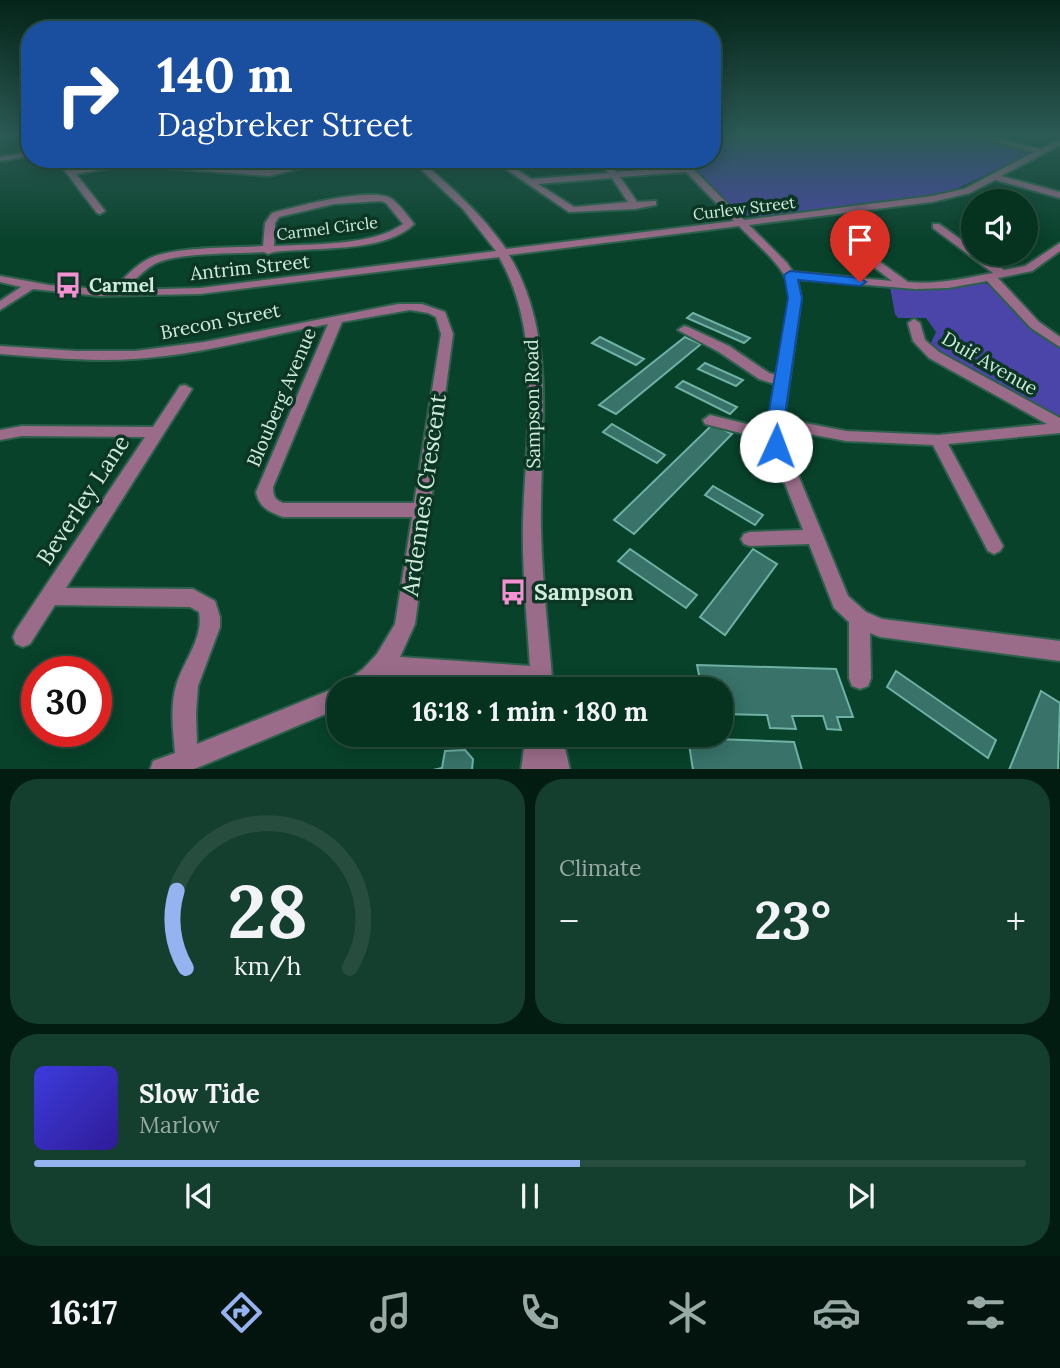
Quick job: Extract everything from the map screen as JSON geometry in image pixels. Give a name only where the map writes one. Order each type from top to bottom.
[{"type":"street","points":[[77,171],[70,172],[100,211]]},
{"type":"street","points":[[239,171],[269,173],[279,171]]},
{"type":"street","name":"Sampson Road","points":[[427,171],[473,212],[503,254],[525,305],[534,358],[532,528],[541,677]]},
{"type":"street","points":[[513,171],[572,211],[653,204]]},
{"type":"street","points":[[610,171],[635,206]]},
{"type":"street","points":[[529,182],[659,171]]},
{"type":"street","points":[[689,171],[790,275],[795,298],[775,430],[835,593],[859,618],[891,631],[1060,650]]},
{"type":"street","name":"Curlew Street","points":[[503,254],[947,197],[1006,171]]},
{"type":"street","points":[[994,177],[1060,195]]},
{"type":"street","name":"Carmel Circle","points":[[115,293],[147,264],[159,258],[268,251],[387,237],[402,233],[409,224],[389,201],[382,198],[334,201],[275,215],[270,223],[268,251]]},
{"type":"street","points":[[936,226],[997,276],[1035,325],[1060,343]]},
{"type":"street","points":[[844,239],[905,285]]},
{"type":"street","points":[[790,275],[938,286],[1028,269],[1054,257],[1060,246]]},
{"type":"street","name":"Antrim Street","points":[[0,279],[30,286],[115,293],[210,290],[503,254]]},
{"type":"street","points":[[0,306],[30,286]]},
{"type":"street","name":"Brecon Street","points":[[0,350],[90,356],[152,354],[217,344],[337,318],[420,307],[433,310],[443,318]]},
{"type":"street","name":"Blouberg Avenue","points":[[337,318],[265,487],[265,497],[271,506],[283,510],[422,510]]},
{"type":"street","name":"Ardennes Crescent","points":[[368,677],[392,652],[405,624],[447,334],[443,318]]},
{"type":"street","name":"Duif Avenue","points":[[914,323],[919,341],[934,355],[1060,427]]},
{"type":"street","points":[[684,330],[724,349],[764,376],[782,382]]},
{"type":"street","name":"Beverley Lane","points":[[23,637],[185,389]]},
{"type":"street","points":[[710,420],[775,430],[938,440],[1060,427]]},
{"type":"street","name":"Beverley Lane","points":[[0,435],[22,431],[157,432]]},
{"type":"street","points":[[938,440],[995,546]]},
{"type":"street","points":[[750,539],[813,537]]},
{"type":"street","name":"Beverley Lane","points":[[50,596],[193,598],[208,607],[210,626],[188,685],[185,702],[187,759]]},
{"type":"street","points":[[859,618],[860,678]]},
{"type":"street","points":[[381,666],[479,677]]},
{"type":"street","points":[[162,769],[327,702]]},
{"type":"street","points":[[533,769],[536,747]]},
{"type":"street","points":[[553,747],[558,769]]},
{"type":"shaded area","points":[[697,171],[994,171],[946,194],[757,218],[738,213]]},
{"type":"shaded area","points":[[982,282],[995,287],[1030,327],[1060,346],[1060,421],[939,354],[930,345],[936,332],[926,318],[898,318],[895,314],[890,287],[940,289]]},
{"type":"building","points":[[693,313],[750,338],[744,343],[687,318]]},
{"type":"building","points":[[600,337],[644,359],[636,365],[592,343]]},
{"type":"building","points":[[685,337],[701,344],[616,414],[599,405]]},
{"type":"building","points":[[705,363],[743,380],[736,386],[698,369]]},
{"type":"building","points":[[683,381],[737,407],[730,414],[676,387]]},
{"type":"building","points":[[612,424],[665,455],[657,463],[603,432]]},
{"type":"building","points":[[713,424],[732,434],[634,534],[614,520]]},
{"type":"building","points":[[713,486],[763,515],[755,525],[705,495]]},
{"type":"building","points":[[630,549],[697,595],[686,608],[618,561]]},
{"type":"building","points":[[753,549],[777,564],[725,635],[700,617]]},
{"type":"building","points":[[697,665],[836,669],[853,717],[837,717],[841,730],[827,729],[823,716],[792,716],[796,729],[770,728],[767,715],[733,714],[733,677],[699,677]]},
{"type":"building","points":[[896,671],[996,740],[988,758],[887,687]]},
{"type":"building","points":[[1041,691],[1060,703],[1058,769],[1009,769]]},
{"type":"building","points":[[733,740],[794,742],[802,769],[693,769],[689,747],[733,747]]},
{"type":"building","points":[[465,750],[473,759],[472,769],[438,769],[442,768],[445,751]]},
{"type":"place","name":"Carmel","points":[[68,285]]},
{"type":"place","name":"Sampson","points":[[513,592]]},
{"type":"route","points":[[776,446],[774,429],[795,298],[794,283],[790,275],[860,282]]}]
